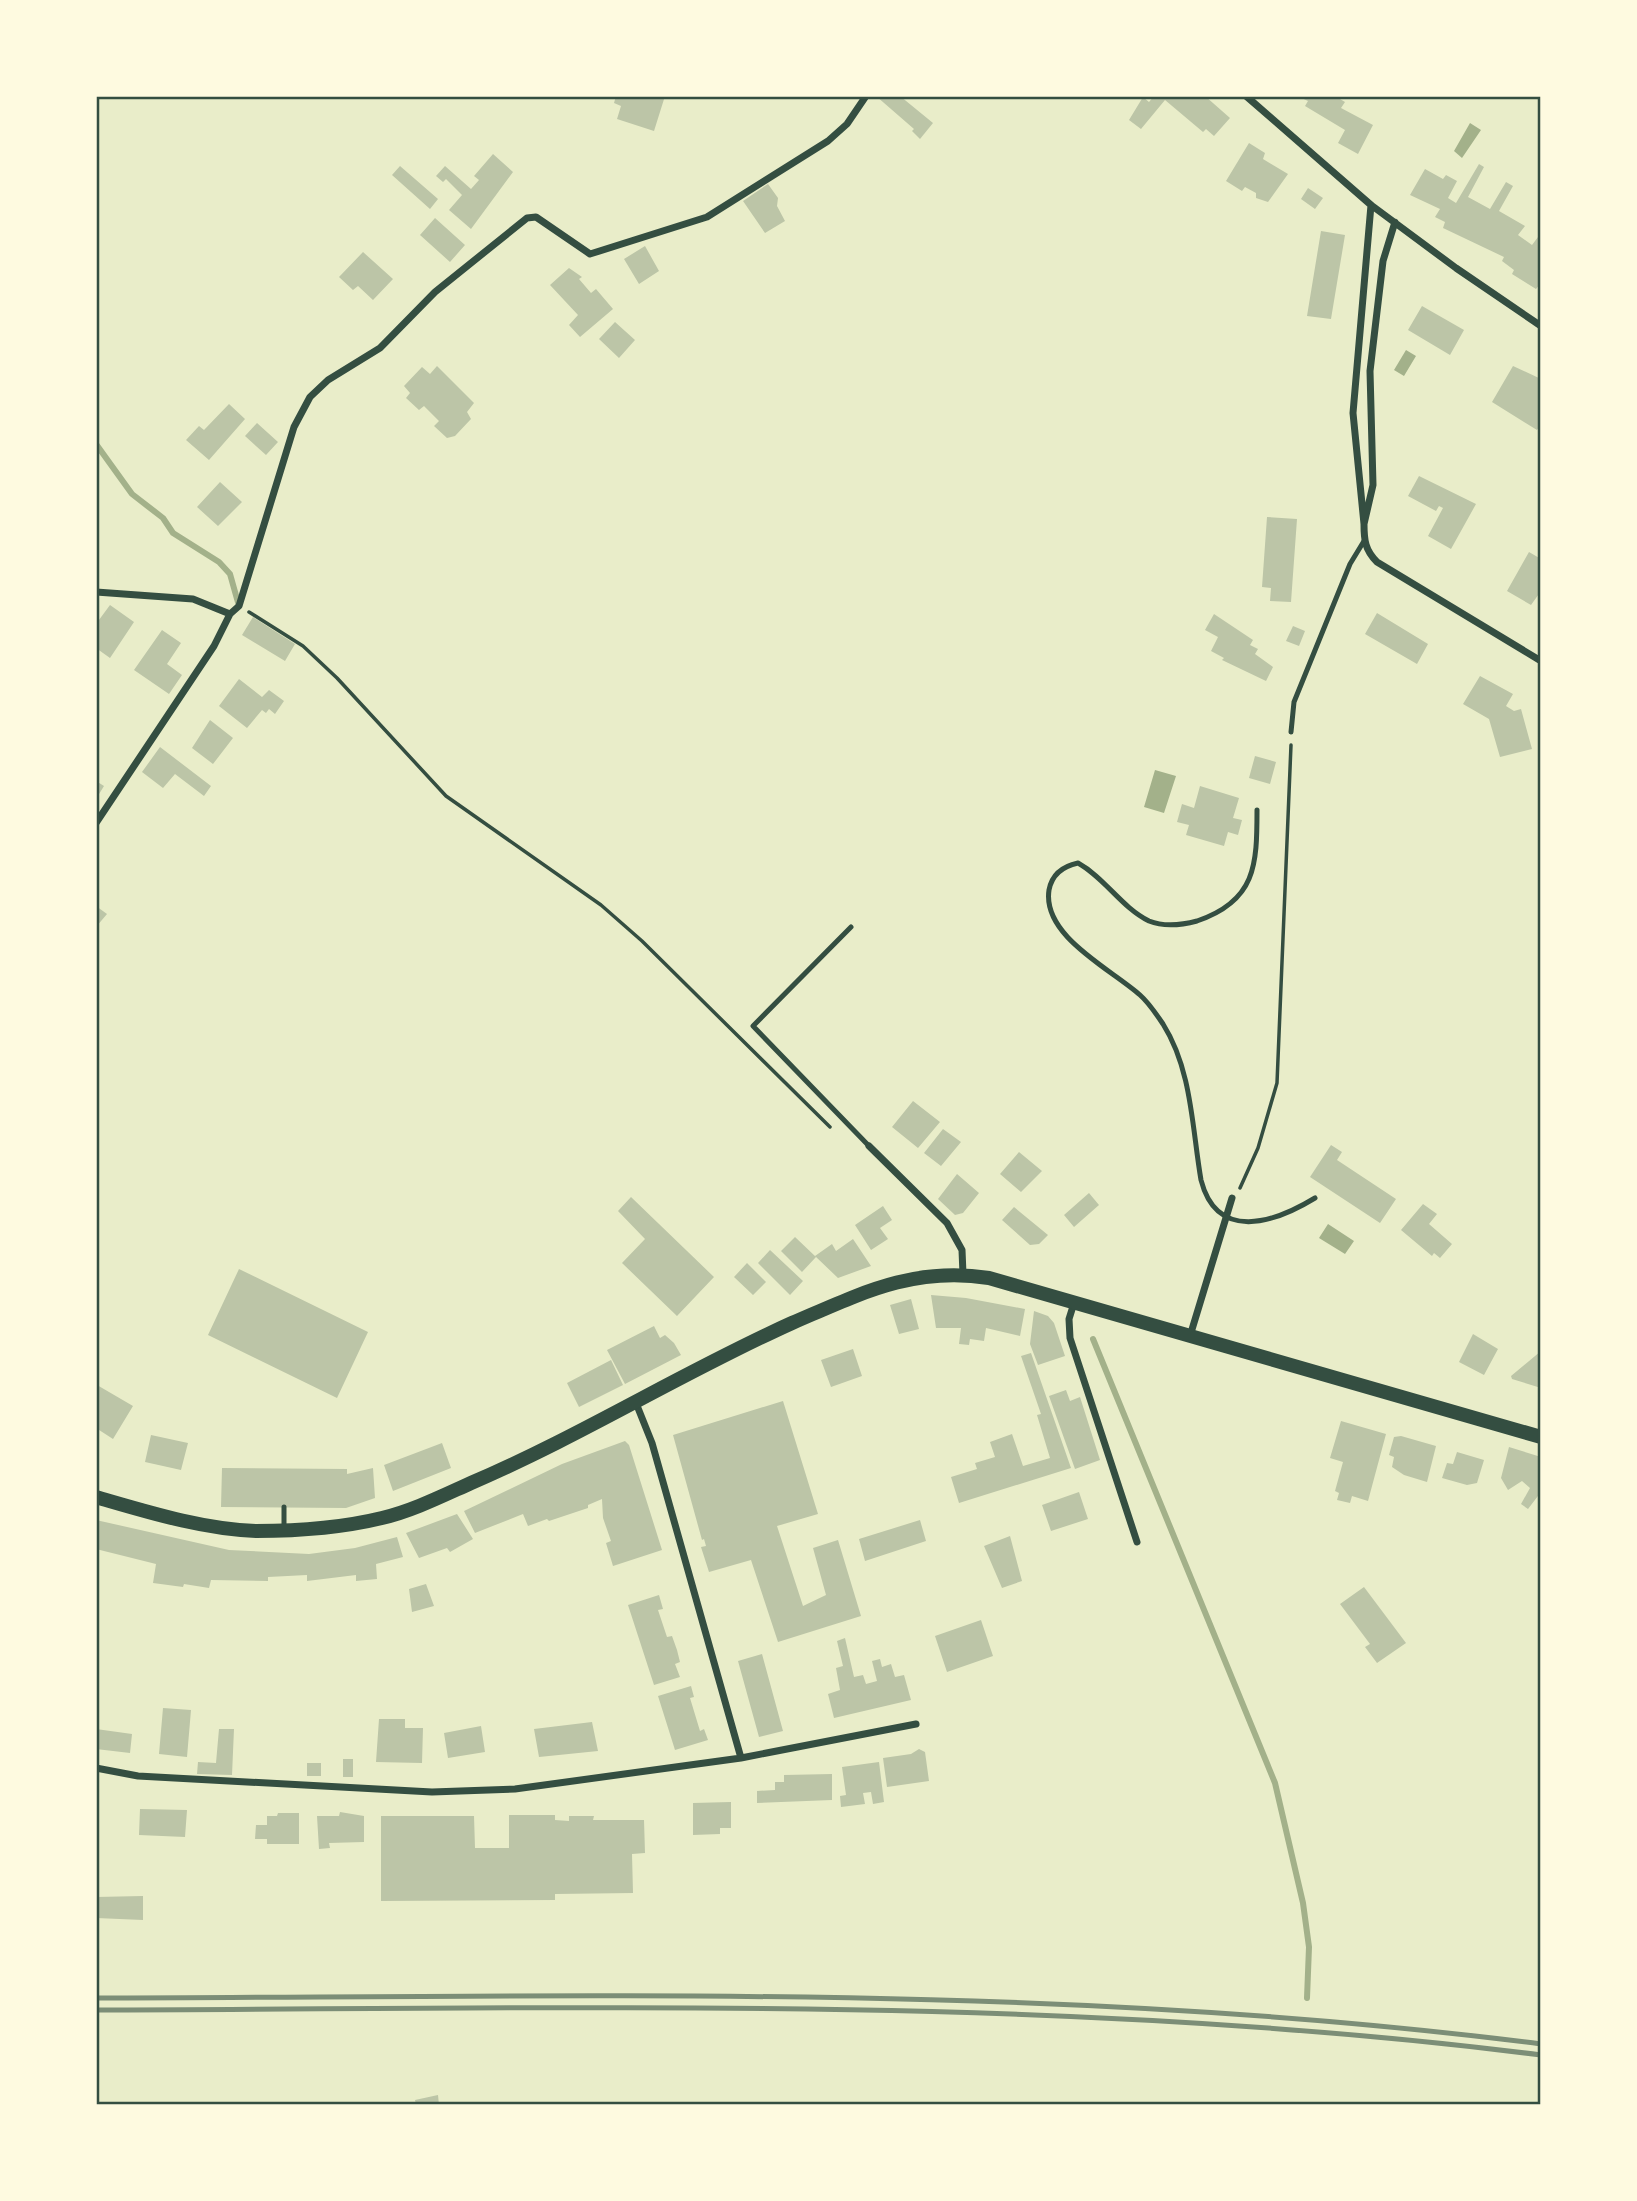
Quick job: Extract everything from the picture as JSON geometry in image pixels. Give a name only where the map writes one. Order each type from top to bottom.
[{"type":"main road","points":[[96,1497],[206,1525],[254,1531],[340,1526],[384,1518],[513,1465],[774,1331],[892,1281],[932,1275],[963,1274],[1074,1302],[1541,1437]]},
{"type":"street","points":[[96,823],[207,656],[230,614],[239,606],[294,426],[310,397],[328,380],[380,348],[435,292],[517,224],[536,217],[590,254],[676,229],[707,217],[828,141],[846,124],[866,96]]},
{"type":"street","points":[[1246,96],[1371,205],[1541,326]]},
{"type":"street","points":[[1371,205],[1353,413],[1364,541],[1368,554],[1541,661]]},
{"type":"street","points":[[1364,524],[1373,485],[1370,372],[1383,261],[1395,222]]},
{"type":"street","points":[[96,592],[193,599],[230,614]]},
{"type":"street","points":[[869,1146],[947,1223],[961,1250],[963,1274]]},
{"type":"street","points":[[1190,1336],[1232,1198]]},
{"type":"street","points":[[1074,1302],[1069,1318],[1070,1338],[1138,1542]]},
{"type":"street","points":[[636,1403],[652,1443],[741,1758]]},
{"type":"street","points":[[96,1768],[138,1776],[432,1792],[515,1789],[741,1758],[916,1724]]},
{"type":"lane","points":[[1291,732],[1294,702],[1301,682],[1350,564],[1364,541]]},
{"type":"lane","points":[[1257,810],[1257,857],[1245,892],[1215,914],[1181,926],[1150,921],[1119,900],[1091,870],[1078,863],[1065,866],[1051,882],[1048,900],[1070,941],[1141,996],[1164,1025],[1184,1069],[1205,1197],[1226,1215],[1239,1221],[1258,1222],[1280,1218],[1315,1198]]},
{"type":"lane","points":[[851,927],[752,1026],[869,1146]]},
{"type":"lane","points":[[284,1507],[284,1530]]},
{"type":"path","points":[[239,606],[303,646],[337,678],[446,796],[600,905],[642,941],[733,1034],[832,1129]]},
{"type":"path","points":[[1232,1198],[1241,1187],[1258,1148],[1277,1083],[1291,732]]},
{"type":"shaded area","points":[[1470,123],[1481,130],[1462,158],[1454,151]]},
{"type":"shaded area","points":[[1406,350],[1416,356],[1404,376],[1394,370]]},
{"type":"shaded area","points":[[1155,770],[1176,776],[1164,813],[1144,807]]},
{"type":"shaded area","points":[[1328,1224],[1354,1241],[1345,1254],[1319,1238]]},
{"type":"building","points":[[616,96],[665,96],[654,131],[617,119],[621,106],[614,103]]},
{"type":"building","points":[[876,96],[900,96],[933,123],[920,139],[912,131],[914,129]]},
{"type":"building","points":[[1154,96],[1205,96],[1230,118],[1214,136],[1206,129],[1203,132],[1165,100],[1141,129],[1129,120],[1143,97],[1149,102]]},
{"type":"building","points":[[1297,96],[1335,96],[1345,102],[1341,108],[1373,125],[1358,154],[1338,143],[1345,130],[1305,106],[1308,101]]},
{"type":"building","points":[[1249,143],[1265,153],[1263,159],[1288,174],[1268,202],[1256,198],[1256,193],[1245,187],[1242,191],[1226,181]]},
{"type":"building","points":[[493,154],[513,172],[471,229],[449,210],[462,195],[446,179],[443,182],[436,176],[445,166],[471,189],[479,180],[474,176]]},
{"type":"building","points":[[1479,164],[1484,167],[1468,197],[1490,209],[1506,182],[1513,186],[1499,211],[1525,226],[1518,235],[1532,245],[1541,233],[1541,283],[1536,289],[1512,274],[1514,270],[1502,261],[1504,257],[1443,228],[1445,222],[1435,217],[1440,209],[1410,195],[1425,169],[1443,179],[1446,175],[1457,181],[1448,198],[1456,203]]},
{"type":"building","points":[[400,166],[438,199],[430,209],[392,175]]},
{"type":"building","points":[[768,184],[778,198],[777,206],[785,221],[765,233],[743,201]]},
{"type":"building","points":[[1308,188],[1323,198],[1315,209],[1301,199]]},
{"type":"building","points":[[435,218],[465,245],[450,262],[420,235]]},
{"type":"building","points":[[1321,231],[1345,235],[1331,319],[1307,316]]},
{"type":"building","points":[[645,246],[659,271],[639,284],[624,259]]},
{"type":"building","points":[[363,252],[393,279],[373,300],[358,286],[353,290],[339,277]]},
{"type":"building","points":[[569,268],[582,277],[579,279],[591,293],[596,289],[613,309],[580,337],[569,325],[578,315],[550,285]]},
{"type":"building","points":[[1422,306],[1464,330],[1450,355],[1408,330]]},
{"type":"building","points":[[615,322],[635,340],[619,358],[599,339]]},
{"type":"building","points":[[437,366],[474,403],[467,412],[471,419],[455,436],[447,438],[434,426],[439,421],[424,406],[419,410],[406,398],[410,393],[404,386],[422,367],[430,374]]},
{"type":"building","points":[[1513,366],[1541,379],[1541,424],[1537,430],[1492,402]]},
{"type":"building","points":[[229,404],[245,419],[209,460],[186,440],[199,426],[204,430]]},
{"type":"building","points":[[257,423],[278,442],[266,455],[245,436]]},
{"type":"building","points":[[1419,476],[1476,504],[1451,549],[1428,536],[1443,508],[1439,506],[1436,511],[1408,496]]},
{"type":"building","points":[[220,482],[242,502],[218,526],[197,507]]},
{"type":"building","points":[[1267,517],[1297,519],[1291,602],[1270,601],[1271,588],[1262,587]]},
{"type":"building","points":[[1529,552],[1541,559],[1541,591],[1531,605],[1507,591]]},
{"type":"building","points":[[110,605],[134,622],[110,658],[96,648],[96,624]]},
{"type":"building","points":[[1377,613],[1428,644],[1417,664],[1365,634]]},
{"type":"building","points":[[1214,614],[1253,640],[1250,645],[1258,649],[1255,654],[1273,667],[1266,681],[1222,660],[1224,658],[1211,651],[1218,637],[1205,630]]},
{"type":"building","points":[[253,617],[295,644],[285,661],[242,635]]},
{"type":"building","points":[[1293,626],[1305,631],[1299,646],[1286,641]]},
{"type":"building","points":[[162,630],[181,643],[167,664],[182,675],[169,694],[134,670]]},
{"type":"building","points":[[1480,676],[1513,694],[1506,706],[1514,711],[1521,709],[1532,749],[1500,757],[1489,719],[1463,704]]},
{"type":"building","points":[[239,679],[262,697],[269,690],[284,701],[275,714],[269,709],[266,713],[262,710],[247,728],[219,706]]},
{"type":"building","points":[[210,720],[233,738],[213,764],[192,748]]},
{"type":"building","points":[[160,747],[211,786],[204,796],[175,774],[163,788],[142,772]]},
{"type":"building","points":[[1255,756],[1276,762],[1270,784],[1249,778]]},
{"type":"building","points":[[96,781],[104,786],[96,799]]},
{"type":"building","points":[[1200,786],[1239,798],[1233,818],[1242,820],[1238,835],[1228,832],[1224,846],[1186,835],[1189,825],[1177,822],[1182,804],[1194,808]]},
{"type":"building","points":[[96,906],[107,914],[96,927]]},
{"type":"building","points":[[913,1101],[940,1122],[918,1148],[892,1127]]},
{"type":"building","points":[[943,1129],[961,1142],[941,1166],[924,1153]]},
{"type":"building","points":[[1331,1145],[1342,1152],[1337,1160],[1396,1199],[1380,1223],[1310,1177]]},
{"type":"building","points":[[1019,1152],[1042,1171],[1021,1192],[1000,1174]]},
{"type":"building","points":[[957,1174],[979,1193],[963,1213],[955,1215],[938,1199]]},
{"type":"building","points":[[1089,1193],[1099,1205],[1074,1227],[1064,1215]]},
{"type":"building","points":[[631,1197],[714,1277],[677,1316],[622,1263],[645,1239],[618,1211]]},
{"type":"building","points":[[1423,1204],[1437,1214],[1429,1224],[1452,1244],[1440,1258],[1434,1253],[1432,1256],[1401,1230]]},
{"type":"building","points":[[883,1206],[892,1220],[880,1228],[888,1239],[871,1250],[855,1225]]},
{"type":"building","points":[[1014,1207],[1048,1235],[1039,1244],[1030,1245],[1002,1220]]},
{"type":"building","points":[[795,1237],[816,1257],[802,1272],[781,1251]]},
{"type":"building","points":[[853,1239],[871,1266],[838,1278],[815,1256],[832,1244],[836,1251]]},
{"type":"building","points":[[770,1250],[803,1281],[790,1295],[758,1263]]},
{"type":"building","points":[[747,1263],[766,1282],[753,1295],[734,1277]]},
{"type":"building","points":[[239,1269],[368,1332],[337,1398],[208,1335]]},
{"type":"building","points":[[931,1295],[966,1298],[1025,1309],[1020,1336],[986,1328],[984,1341],[970,1339],[969,1345],[959,1344],[961,1328],[936,1328]]},
{"type":"building","points":[[911,1299],[919,1329],[899,1334],[890,1305]]},
{"type":"building","points":[[1034,1311],[1048,1316],[1054,1323],[1065,1356],[1038,1365],[1030,1344]]},
{"type":"building","points":[[654,1326],[660,1338],[665,1335],[681,1355],[625,1384],[607,1350]]},
{"type":"building","points":[[1473,1334],[1498,1349],[1484,1375],[1459,1362]]},
{"type":"building","points":[[853,1349],[862,1376],[831,1387],[821,1360]]},
{"type":"building","points":[[1541,1351],[1541,1388],[1512,1379],[1511,1376]]},
{"type":"building","points":[[1031,1353],[1071,1468],[959,1503],[951,1477],[977,1469],[975,1463],[995,1457],[990,1442],[1012,1434],[1023,1466],[1050,1458],[1037,1415],[1041,1414],[1021,1356]]},
{"type":"building","points":[[611,1360],[623,1385],[579,1407],[567,1383]]},
{"type":"building","points":[[97,1385],[133,1406],[113,1439],[96,1428]]},
{"type":"building","points":[[1066,1390],[1070,1401],[1080,1397],[1100,1460],[1075,1469],[1049,1396]]},
{"type":"building","points":[[783,1401],[818,1514],[777,1526],[803,1606],[826,1595],[813,1548],[838,1540],[861,1616],[778,1642],[751,1560],[709,1572],[701,1547],[706,1546],[704,1539],[702,1540],[673,1435]]},
{"type":"building","points":[[1341,1421],[1386,1434],[1368,1501],[1352,1496],[1350,1503],[1337,1500],[1339,1493],[1335,1491],[1343,1462],[1330,1458]]},
{"type":"building","points":[[151,1435],[188,1443],[181,1470],[145,1462]]},
{"type":"building","points":[[1401,1436],[1436,1446],[1427,1482],[1404,1475],[1392,1467],[1394,1457],[1389,1455],[1394,1437]]},
{"type":"building","points":[[625,1441],[629,1445],[662,1550],[613,1566],[606,1543],[611,1541],[603,1518],[602,1499],[588,1505],[588,1508],[549,1521],[547,1519],[528,1526],[523,1514],[475,1533],[464,1511],[562,1464]]},
{"type":"building","points":[[442,1443],[451,1468],[393,1491],[384,1465]]},
{"type":"building","points":[[1509,1447],[1541,1457],[1541,1492],[1528,1509],[1521,1504],[1530,1488],[1522,1481],[1508,1490],[1501,1478]]},
{"type":"building","points":[[1457,1452],[1484,1460],[1477,1483],[1467,1485],[1442,1478],[1447,1463],[1453,1464]]},
{"type":"building","points":[[222,1468],[347,1469],[347,1474],[373,1468],[375,1498],[346,1508],[221,1507]]},
{"type":"building","points":[[1079,1492],[1088,1519],[1051,1531],[1042,1505]]},
{"type":"building","points":[[457,1514],[473,1539],[450,1552],[447,1548],[419,1558],[406,1533]]},
{"type":"building","points":[[96,1520],[229,1550],[309,1554],[355,1548],[397,1537],[403,1557],[376,1564],[377,1579],[356,1581],[356,1575],[307,1581],[307,1575],[268,1577],[268,1581],[211,1580],[209,1588],[184,1584],[183,1587],[153,1583],[156,1564],[96,1549]]},
{"type":"building","points":[[920,1520],[926,1541],[865,1561],[859,1539]]},
{"type":"building","points":[[1010,1536],[1022,1581],[1002,1588],[984,1546]]},
{"type":"building","points":[[426,1584],[434,1606],[412,1612],[409,1589]]},
{"type":"building","points":[[1364,1587],[1406,1643],[1377,1663],[1365,1647],[1370,1644],[1340,1604]]},
{"type":"building","points":[[659,1595],[663,1609],[658,1610],[667,1637],[672,1636],[677,1650],[680,1662],[675,1664],[680,1677],[654,1685],[628,1605]]},
{"type":"building","points":[[981,1620],[993,1656],[947,1672],[935,1636]]},
{"type":"building","points":[[845,1638],[854,1677],[863,1675],[866,1684],[877,1681],[872,1661],[880,1659],[882,1667],[891,1664],[895,1677],[904,1675],[911,1700],[834,1718],[828,1694],[840,1690],[836,1668],[843,1666],[837,1641]]},
{"type":"building","points":[[762,1654],[783,1731],[759,1737],[738,1661]]},
{"type":"building","points":[[691,1686],[694,1697],[690,1698],[700,1731],[704,1729],[708,1740],[675,1750],[658,1696]]},
{"type":"building","points":[[163,1708],[191,1710],[187,1757],[159,1754]]},
{"type":"building","points":[[379,1719],[405,1719],[405,1728],[423,1728],[422,1763],[376,1762]]},
{"type":"building","points":[[592,1722],[598,1751],[539,1757],[534,1729]]},
{"type":"building","points":[[481,1726],[485,1752],[448,1758],[444,1733]]},
{"type":"building","points":[[96,1729],[132,1734],[130,1753],[96,1749]]},
{"type":"building","points":[[219,1729],[234,1729],[232,1775],[197,1774],[198,1762],[216,1763]]},
{"type":"building","points":[[919,1749],[925,1752],[929,1781],[887,1787],[883,1758],[911,1754]]},
{"type":"building","points":[[343,1759],[353,1759],[353,1777],[343,1777]]},
{"type":"building","points":[[879,1762],[884,1802],[873,1804],[871,1792],[863,1793],[865,1804],[841,1807],[840,1796],[846,1795],[842,1767]]},
{"type":"building","points":[[307,1763],[321,1763],[321,1776],[307,1776]]},
{"type":"building","points":[[832,1774],[832,1800],[757,1803],[757,1791],[775,1790],[775,1782],[784,1782],[784,1775]]},
{"type":"building","points":[[731,1802],[731,1828],[720,1828],[720,1834],[693,1835],[693,1803]]},
{"type":"building","points":[[140,1809],[187,1810],[185,1837],[139,1835]]},
{"type":"building","points":[[340,1812],[364,1816],[364,1842],[329,1843],[330,1848],[319,1849],[317,1816],[339,1816]]},
{"type":"building","points":[[278,1813],[299,1813],[299,1844],[267,1844],[267,1839],[255,1839],[256,1825],[267,1825],[267,1816],[277,1816]]},
{"type":"building","points":[[509,1815],[555,1815],[555,1820],[569,1821],[569,1816],[594,1816],[593,1820],[644,1820],[645,1853],[632,1854],[633,1893],[555,1894],[555,1900],[381,1901],[381,1816],[474,1816],[475,1848],[509,1848]]},
{"type":"building","points":[[143,1896],[143,1920],[96,1918],[96,1897]]},
{"type":"building","points":[[438,2095],[439,2105],[416,2105],[415,2100]]},
{"type":"waterway","points":[[96,444],[132,494],[163,518],[173,533],[219,562],[230,574],[239,606]]},
{"type":"waterway","points":[[1093,1339],[1275,1783],[1303,1903],[1309,1947],[1307,1998]]},
{"type":"railway","points":[[96,1998],[639,1996],[1000,2002],[1361,2024],[1541,2044]]},
{"type":"railway","points":[[96,2010],[639,2008],[1000,2014],[1181,2022],[1361,2036],[1541,2055]]}]
